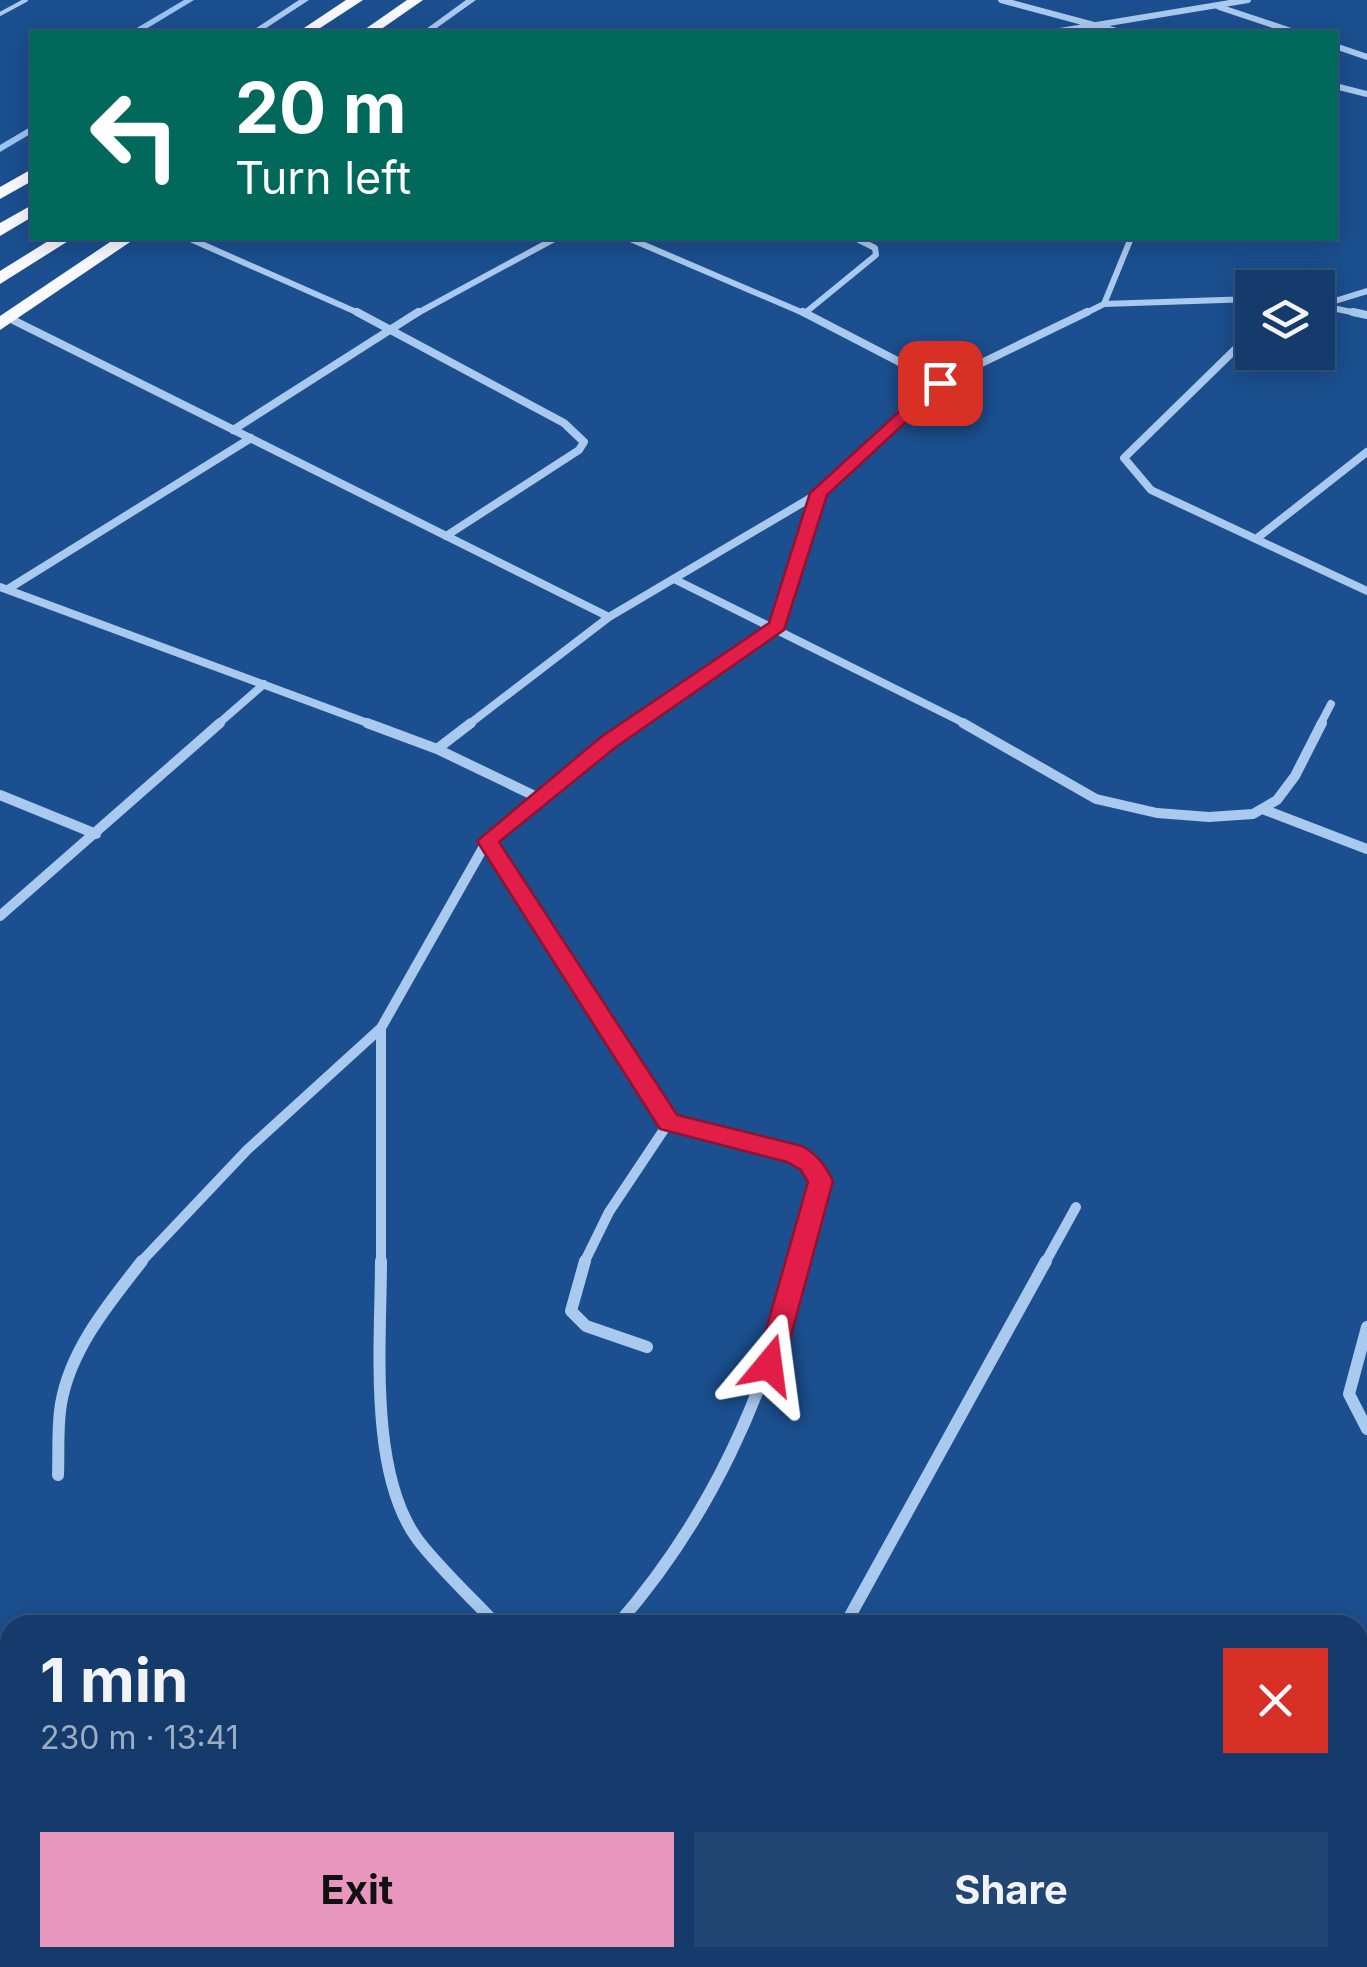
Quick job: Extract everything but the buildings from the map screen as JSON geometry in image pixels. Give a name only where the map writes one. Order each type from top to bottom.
[{"type":"highway","points":[[308,30],[356,0]]},
{"type":"highway","points":[[371,30],[416,0]]},
{"type":"highway","points":[[0,194],[30,175]]},
{"type":"highway","points":[[0,231],[30,211]]},
{"type":"highway","points":[[0,279],[61,240]]},
{"type":"highway","points":[[4,321],[124,240]]},
{"type":"street","points":[[258,30],[306,0]]},
{"type":"street","points":[[429,30],[472,0]]},
{"type":"street","points":[[1001,0],[1111,30]]},
{"type":"street","points":[[1067,30],[1248,0]]},
{"type":"street","points":[[1214,6],[1288,30]]},
{"type":"street","points":[[1338,47],[1367,57]]},
{"type":"street","points":[[1338,87],[1367,94]]},
{"type":"street","points":[[193,240],[392,327],[564,423],[584,442],[579,450],[446,536]]},
{"type":"street","points":[[233,430],[392,327],[552,240]]},
{"type":"street","points":[[633,240],[805,314],[940,383]]},
{"type":"street","points":[[805,314],[876,255],[876,248],[858,240]]},
{"type":"street","points":[[1104,304],[1130,240]]},
{"type":"street","points":[[1335,300],[1367,291]]},
{"type":"street","points":[[436,750],[609,617],[818,493],[940,383],[1104,304],[1235,300]]},
{"type":"street","points":[[1335,308],[1367,315]]},
{"type":"street","points":[[4,321],[251,438],[609,617]]},
{"type":"street","points":[[1235,350],[1124,458],[1151,490],[1367,591]]},
{"type":"street","points":[[4,588],[251,438]]},
{"type":"street","points":[[1256,540],[1367,452]]},
{"type":"street","points":[[58,1475],[62,1398],[86,1336],[200,1196],[381,1028],[488,841],[608,742],[778,626],[818,493]]},
{"type":"street","points":[[676,580],[778,626],[997,740],[1095,798],[1150,814],[1242,816],[1265,810],[1281,798],[1331,704]]},
{"type":"street","points":[[4,588],[436,750],[540,798]]},
{"type":"street","points":[[0,916],[264,684]]},
{"type":"street","points":[[0,795],[96,834]]},
{"type":"street","points":[[1265,810],[1367,850]]},
{"type":"street","points":[[488,841],[669,1122],[794,1153],[810,1162],[820,1181],[769,1365],[740,1439],[684,1534],[626,1615]]},
{"type":"street","points":[[381,1028],[384,1444],[392,1482],[416,1538],[488,1615]]},
{"type":"street","points":[[647,1346],[586,1326],[571,1311],[575,1284],[612,1207],[669,1122]]},
{"type":"street","points":[[852,1615],[1076,1207]]},
{"type":"street","points":[[1367,1327],[1349,1394],[1367,1429]]},
{"type":"lane","points":[[0,14],[26,0]]},
{"type":"waterway","points":[[138,30],[190,0]]},
{"type":"waterway","points":[[0,149],[30,130]]},
{"type":"route","points":[[769,1365],[820,1181],[810,1162],[794,1153],[669,1122],[488,841],[608,742],[778,626],[818,493],[940,383]]}]
